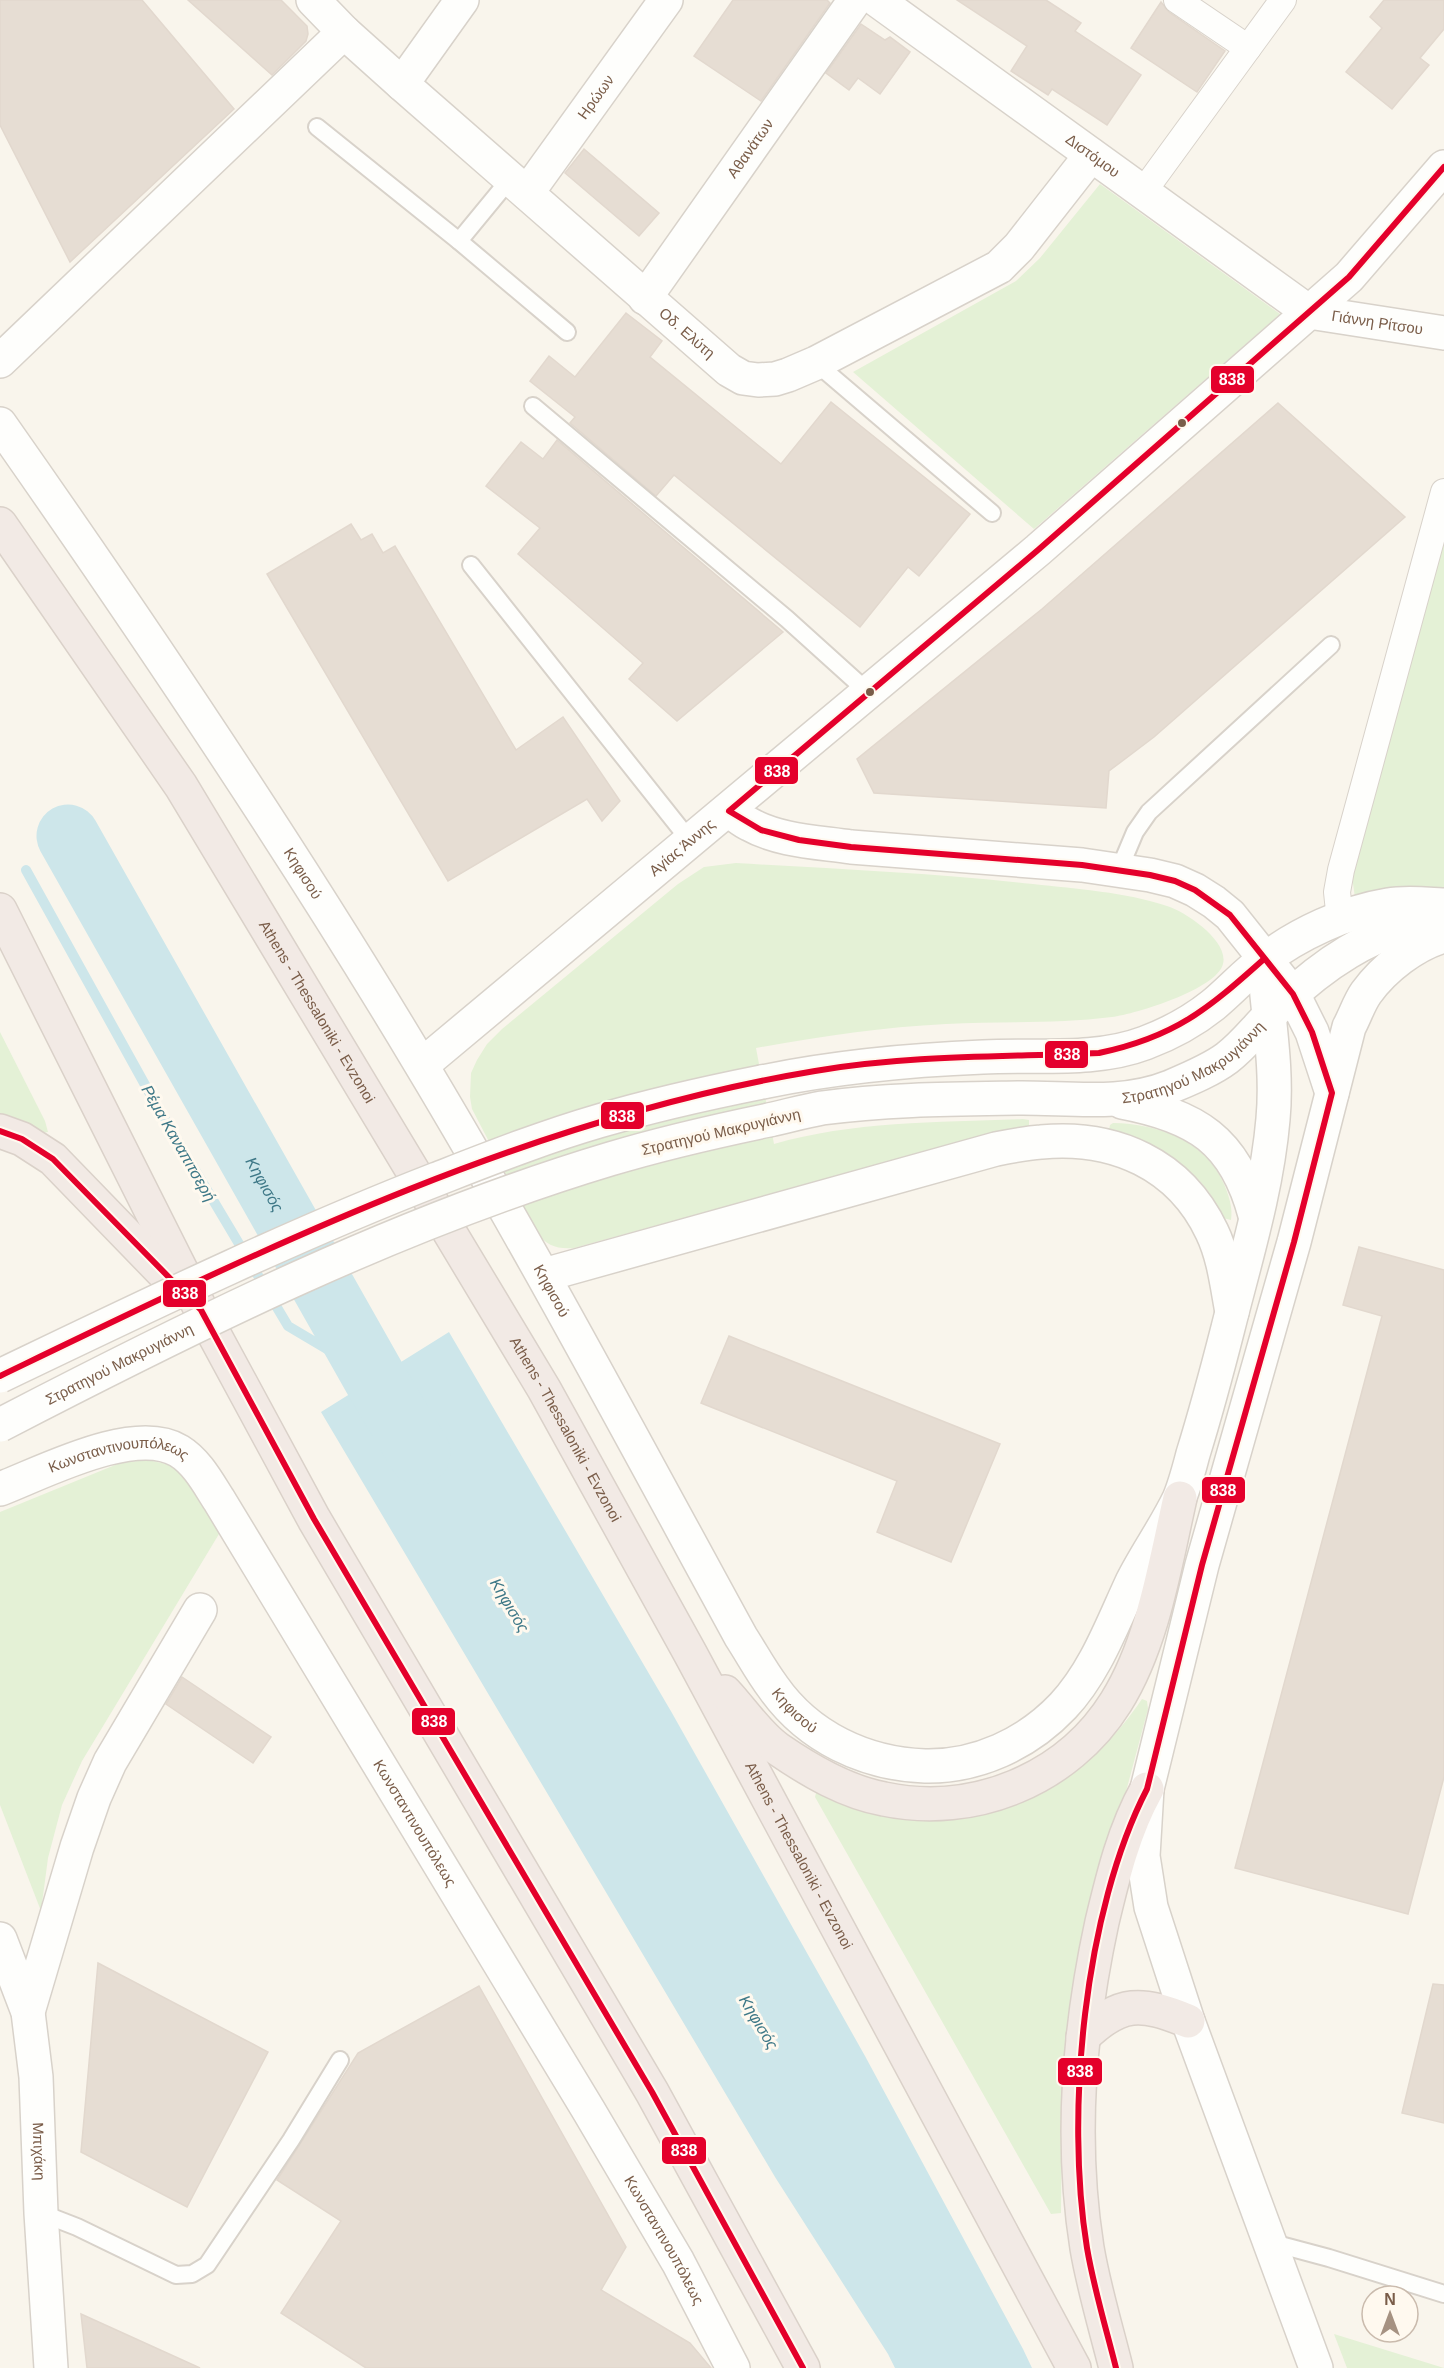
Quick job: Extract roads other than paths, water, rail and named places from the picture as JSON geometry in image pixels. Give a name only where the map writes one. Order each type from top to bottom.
[{"type":"highway","name":"Athens - Thessaloniki - Evzonoi","points":[[0,524],[181,786],[544,1389],[690,1653],[1074,2368]]},
{"type":"highway","points":[[0,910],[201,1310],[314,1519],[652,2092],[803,2368]]},
{"type":"highway","points":[[0,1131],[22,1139],[53,1159],[201,1310]]},
{"type":"highway","points":[[690,1653],[776,1747],[836,1783],[885,1800],[943,1804],[983,1797],[1017,1787],[1037,1778],[1063,1761],[1100,1725],[1118,1699],[1132,1671],[1152,1614],[1180,1498]]},
{"type":"highway","points":[[1116,2368],[1094,2285],[1080,2178],[1079,2132],[1083,2037],[1093,1969],[1108,1895],[1135,1810],[1147,1789]]},
{"type":"highway","points":[[1083,2037],[1112,2012],[1128,2008],[1146,2008],[1165,2012],[1188,2021]]},
{"type":"street","name":"Οδ. Ελύτη","points":[[314,0],[344,32],[645,298],[729,370],[744,378],[775,379],[816,363],[999,267],[1019,247],[1091,155]]},
{"type":"street","points":[[402,84],[462,0]]},
{"type":"street","name":"Ηρώων","points":[[519,186],[666,0]]},
{"type":"street","name":"Αθανάτων","points":[[645,298],[855,0]]},
{"type":"street","name":"Διστόμου","points":[[877,0],[1309,312]]},
{"type":"street","points":[[1177,0],[1248,48]]},
{"type":"street","points":[[1143,192],[1283,0]]},
{"type":"street","points":[[0,361],[344,32]]},
{"type":"street","name":"Αγίας Άννης","points":[[422,1065],[587,925],[729,811],[1038,550],[1349,277],[1444,167]]},
{"type":"street","name":"Γιάννη Ρίτσου","points":[[1309,312],[1444,333]]},
{"type":"street","name":"Κηφισού","points":[[0,424],[198,712],[317,895],[422,1065],[544,1275],[741,1637],[773,1688],[789,1708],[811,1728],[832,1742],[861,1754],[890,1762],[940,1766],[964,1764],[1022,1740],[1038,1728],[1063,1706],[1084,1679],[1099,1652],[1135,1577],[1180,1498],[1209,1404],[1255,1217],[1269,1153],[1274,1110],[1273,1054],[1264,959]]},
{"type":"street","points":[[1340,920],[1337,892],[1341,870],[1444,492]]},
{"type":"street","points":[[729,811],[749,825],[767,832],[814,842],[851,847],[1054,862],[1119,870],[1175,881],[1214,902],[1230,915],[1293,994],[1312,1032],[1332,1093]]},
{"type":"street","points":[[0,1376],[263,1251],[391,1197],[520,1147],[599,1121],[680,1099],[762,1082],[864,1065],[978,1057],[1099,1053],[1123,1049],[1174,1031],[1211,1007],[1264,959],[1309,933],[1368,909],[1390,904],[1444,905]]},
{"type":"street","name":"Στρατηγού Μακρυγιάννη","points":[[0,1425],[154,1345],[279,1286],[405,1233],[534,1183],[611,1158],[689,1137],[821,1108],[1024,1098],[1114,1100],[1148,1094],[1170,1087],[1225,1059],[1244,1044],[1293,994],[1343,954],[1390,931],[1421,922],[1444,921]]},
{"type":"street","points":[[1316,2368],[1188,2021],[1151,1906],[1143,1856],[1147,1823],[1147,1789],[1202,1565],[1294,1242],[1349,1027],[1365,994],[1405,955],[1444,936]]},
{"type":"street","points":[[1114,1100],[1163,1112],[1193,1125],[1218,1143],[1247,1187],[1255,1217]]},
{"type":"street","points":[[544,1275],[996,1149],[1042,1142],[1080,1142],[1101,1144],[1150,1162],[1183,1187],[1201,1211],[1213,1234],[1224,1268],[1232,1312]]},
{"type":"street","name":"Κωνσταντινουπόλεως","points":[[0,1489],[95,1451],[131,1443],[156,1444],[178,1450],[194,1463],[226,1510],[595,2121],[678,2262],[733,2368]]},
{"type":"street","points":[[28,2012],[77,1847],[94,1798],[110,1762],[200,1610]]},
{"type":"street","name":"Μπιχάκη","points":[[0,1938],[28,2012],[36,2077],[41,2213],[51,2368]]},
{"type":"lane","points":[[317,128],[459,241],[567,332]]},
{"type":"lane","points":[[459,241],[519,186]]},
{"type":"lane","points":[[816,363],[992,513]]},
{"type":"lane","points":[[533,406],[788,619],[869,693]]},
{"type":"lane","points":[[471,565],[691,842]]},
{"type":"lane","points":[[1119,870],[1135,832],[1149,812],[1331,645]]},
{"type":"lane","points":[[41,2213],[77,2226],[176,2275],[192,2274],[207,2265],[291,2140],[340,2060]]},
{"type":"lane","points":[[1269,2242],[1444,2294]]},
{"type":"water","points":[[449,1332],[672,1713],[865,2056],[1032,2368],[895,2368],[775,2177],[321,1412]]},
{"type":"waterway","name":"Κηφισός","points":[[68,836],[419,1453]]},
{"type":"waterway","name":"Ρέμα Καναπιτσερή","points":[[26,870],[154,1101],[288,1326],[374,1377]]}]
